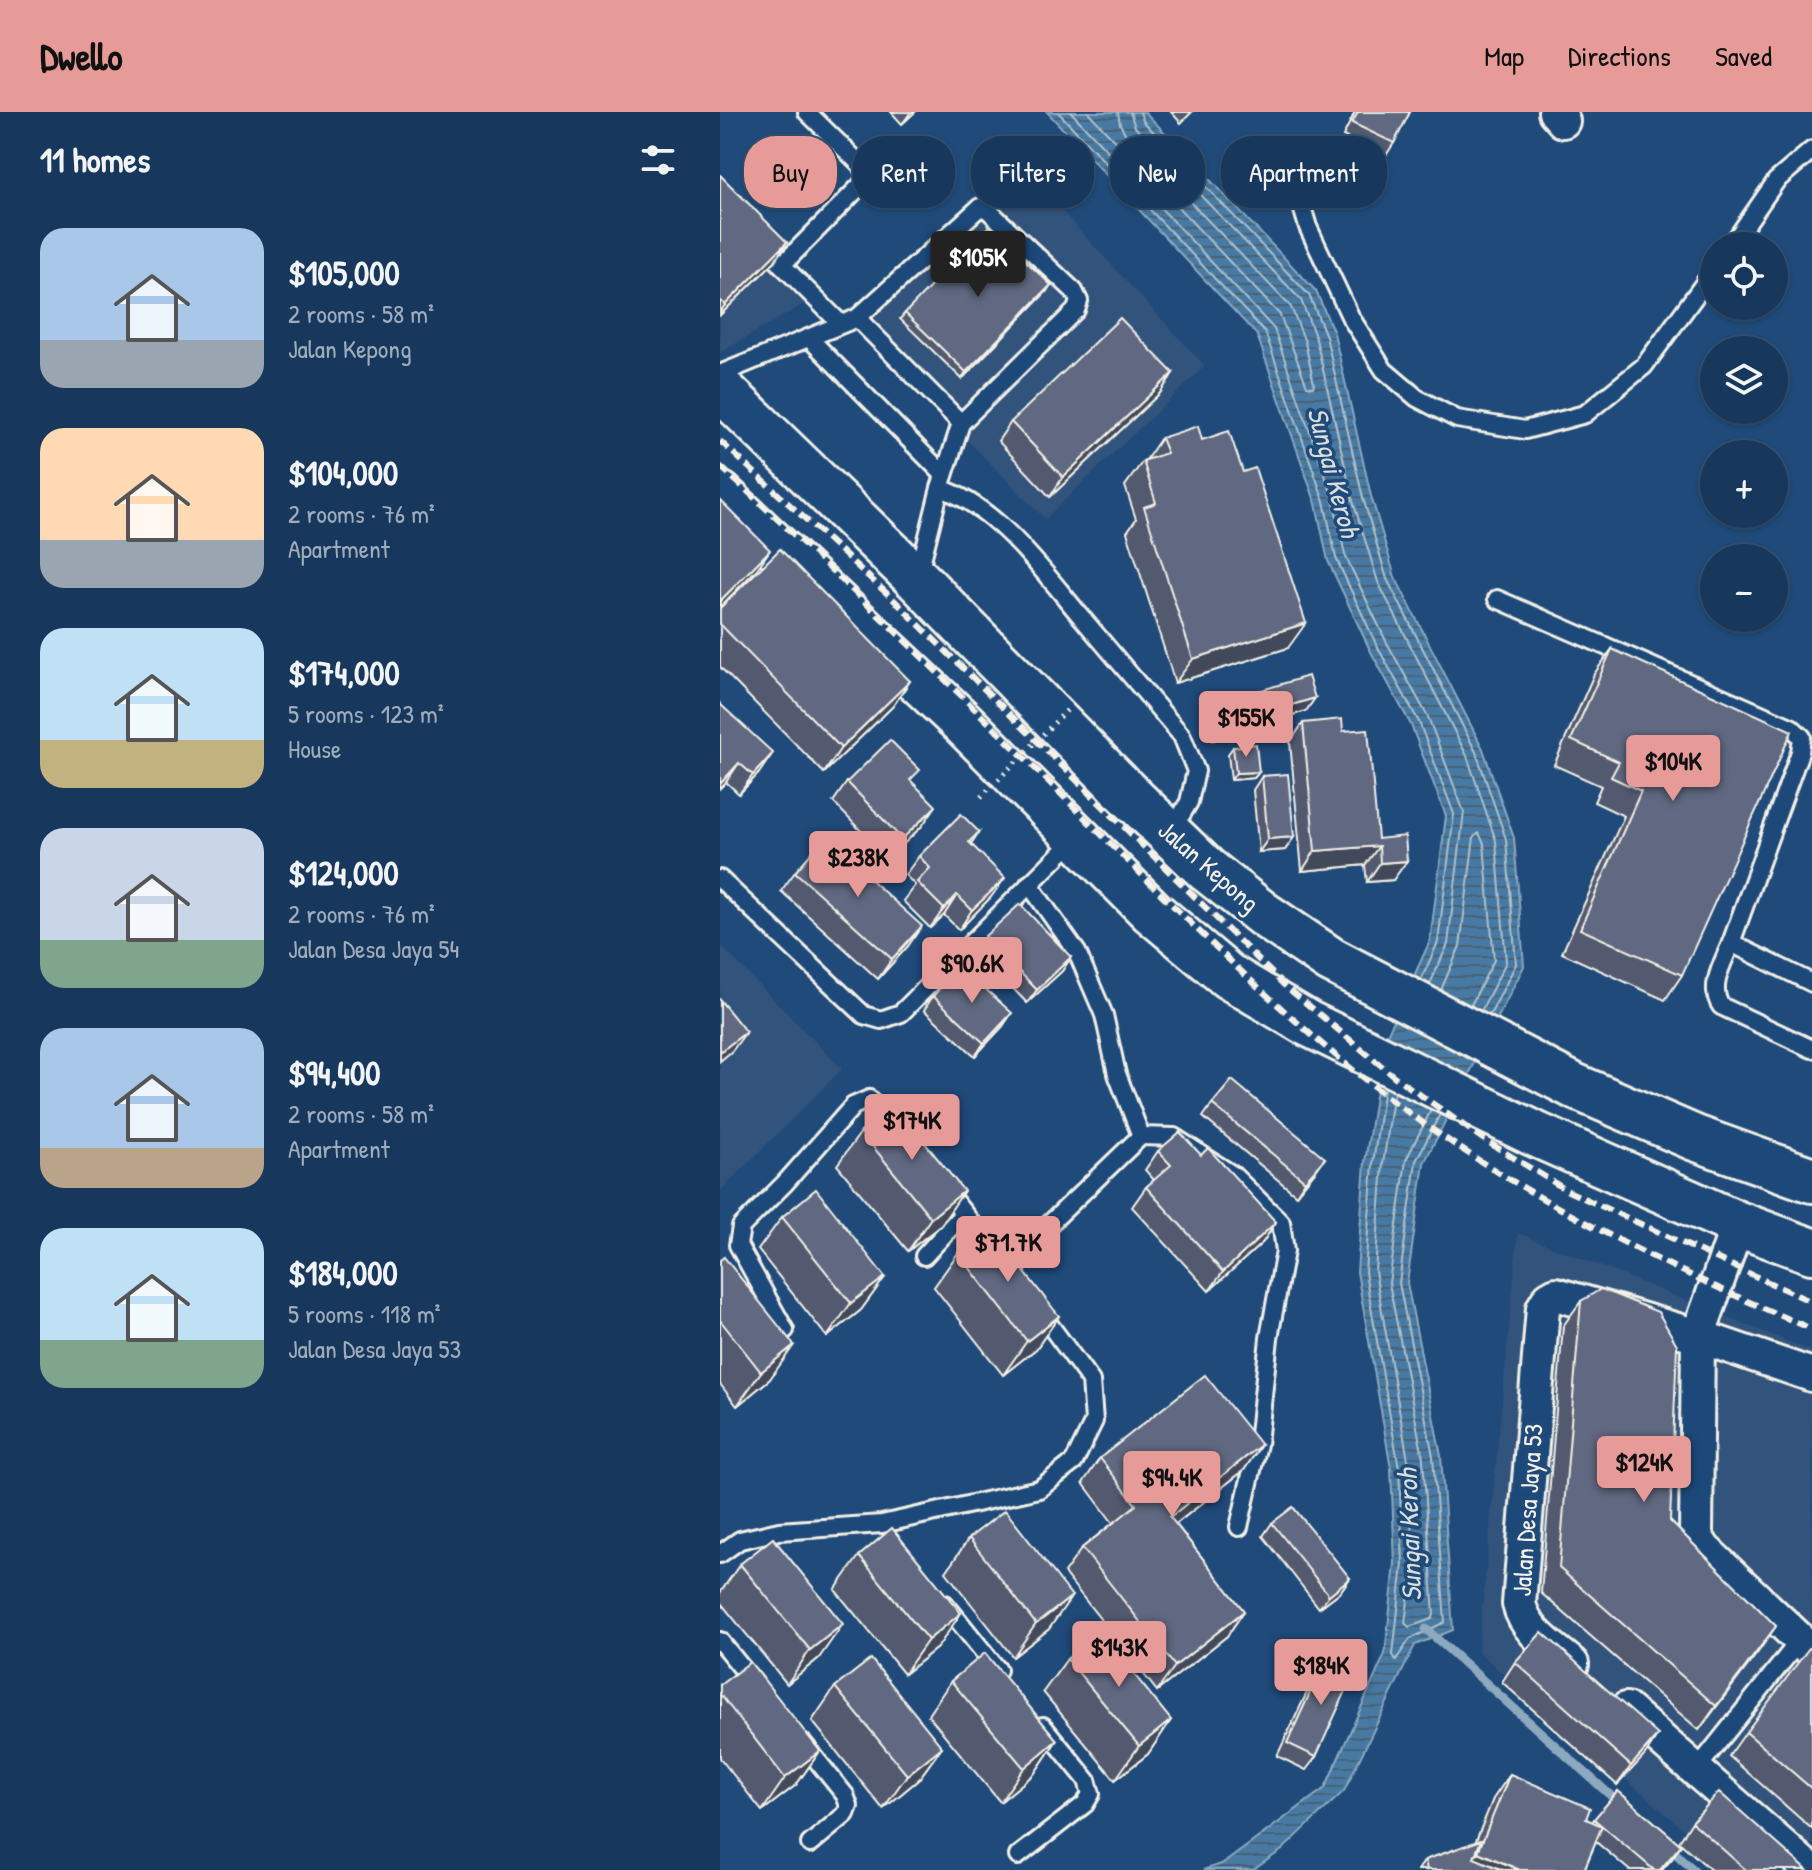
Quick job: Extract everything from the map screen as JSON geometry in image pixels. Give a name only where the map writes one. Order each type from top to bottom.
[{"type":"main road","name":"Jalan Kepong","points":[[720,388],[917,579],[1012,679],[1206,869],[1252,905],[1331,960],[1574,1086],[1695,1138],[1810,1174]]},
{"type":"main road","points":[[720,494],[962,722],[1152,912],[1228,976],[1307,1023],[1535,1134],[1738,1224],[1812,1251]]},
{"type":"street","points":[[1738,1224],[1698,1336],[1696,1536],[1704,1549],[1805,1646]]},
{"type":"street","name":"Jalan Desa Jaya 53","points":[[1805,1857],[1531,1630],[1519,1604],[1543,1308],[1549,1298],[1556,1294],[1698,1336],[1812,1375]]},
{"type":"lane","points":[[782,265],[864,182],[861,165],[807,112]]},
{"type":"lane","points":[[1741,232],[1776,181],[1812,150]]},
{"type":"lane","points":[[720,374],[857,318],[980,207],[988,210],[1074,291],[1079,301],[1076,310],[961,423],[942,481],[917,579]]},
{"type":"lane","points":[[1302,208],[1308,227],[1351,318],[1384,370],[1417,398],[1457,419],[1525,430],[1585,414],[1644,366],[1700,289]]},
{"type":"lane","points":[[763,245],[841,324]]},
{"type":"lane","points":[[857,318],[961,423]]},
{"type":"lane","points":[[809,338],[942,481],[980,509],[1028,555],[1182,736],[1196,771],[1189,802],[1170,834]]},
{"type":"lane","points":[[1497,599],[1791,727],[1802,737],[1800,752],[1714,988],[1721,1006],[1812,1049]]},
{"type":"lane","points":[[720,879],[864,1015],[881,1020],[901,1013],[1078,837]]},
{"type":"lane","points":[[1029,884],[1077,952],[1104,1015],[1117,1074],[1141,1136]]},
{"type":"lane","points":[[1731,943],[1812,983]]},
{"type":"lane","points":[[785,1330],[738,1245],[741,1227],[785,1183],[853,1106],[869,1099],[905,1137]]},
{"type":"lane","points":[[1014,1276],[1020,1259],[1041,1232],[1141,1136],[1174,1137],[1233,1175],[1281,1222],[1285,1251],[1269,1338],[1258,1444],[1239,1527]]},
{"type":"lane","points":[[720,1554],[740,1540],[779,1531],[887,1530],[1039,1489],[1074,1462],[1094,1421],[1091,1381],[931,1170]]},
{"type":"lane","points":[[924,1256],[963,1214]]},
{"type":"lane","points":[[931,1585],[1009,1683]]},
{"type":"lane","points":[[720,1641],[768,1700]]},
{"type":"lane","points":[[1697,1769],[1805,1646]]},
{"type":"lane","points":[[1018,1856],[1085,1804],[1091,1794],[1087,1780],[1028,1707]]},
{"type":"lane","points":[[797,1736],[845,1795],[849,1806],[846,1814],[810,1844]]},
{"type":"path","points":[[981,797],[1070,707]]},
{"type":"shaded area","points":[[985,208],[1059,208],[1205,366],[1045,519],[857,328]]},
{"type":"shaded area","points":[[720,213],[809,301],[720,353]]},
{"type":"shaded area","points":[[720,945],[842,1069],[720,1191]]},
{"type":"shaded area","points":[[1518,1233],[1812,1351],[1812,1870],[1731,1870],[1478,1652]]},
{"type":"water","points":[[1047,112],[1145,112],[1168,136],[1110,136],[1110,179],[1094,162],[1094,136],[1070,136]]},
{"type":"water","name":"Sungai Keroh","points":[[1205,175],[1221,192],[1221,208],[1237,208],[1316,291],[1334,333],[1371,496],[1395,577],[1483,749],[1514,838],[1524,966],[1424,1163],[1407,1283],[1441,1456],[1453,1630],[1415,1645],[1344,1791],[1282,1850],[1253,1870],[1203,1870],[1224,1863],[1325,1788],[1385,1654],[1395,1564],[1391,1468],[1357,1272],[1365,1162],[1383,1044],[1430,941],[1446,816],[1411,725],[1370,650],[1328,561],[1316,504],[1257,335],[1137,208],[1205,208]]},
{"type":"building","points":[[1358,112],[1410,112],[1394,143],[1387,140],[1387,136],[1379,136],[1352,123]]},
{"type":"building","points":[[720,175],[744,199],[744,208],[753,208],[787,242],[725,305],[720,300]]},
{"type":"building","points":[[989,226],[1051,285],[966,372],[905,313]]},
{"type":"building","points":[[1120,318],[1173,373],[1063,477],[1011,422]]},
{"type":"building","points":[[1198,426],[1202,440],[1229,431],[1243,472],[1255,468],[1306,623],[1193,659],[1144,507],[1156,503],[1143,461],[1167,453],[1161,438]]},
{"type":"building","points":[[720,500],[770,550],[720,601]]},
{"type":"building","points":[[780,549],[910,681],[841,748],[720,624],[720,608]]},
{"type":"building","points":[[1612,649],[1792,731],[1682,975],[1580,929],[1641,791],[1611,777],[1619,762],[1571,740]]},
{"type":"building","points":[[1308,676],[1315,698],[1222,726],[1216,704]]},
{"type":"building","points":[[720,704],[773,753],[753,775],[739,763],[720,784]]},
{"type":"building","points":[[1342,719],[1343,731],[1368,729],[1378,839],[1405,836],[1407,861],[1380,863],[1379,846],[1315,851],[1303,723]]},
{"type":"building","points":[[890,740],[920,770],[910,780],[936,806],[902,839],[847,782]]},
{"type":"building","points":[[1256,744],[1259,772],[1236,773],[1233,747]]},
{"type":"building","points":[[1288,774],[1294,837],[1268,839],[1262,776]]},
{"type":"building","points":[[961,814],[979,832],[969,842],[1005,878],[972,910],[957,895],[944,909],[917,882],[930,868],[919,856]]},
{"type":"building","points":[[824,838],[922,926],[892,959],[795,872]]},
{"type":"building","points":[[1020,904],[1071,957],[1037,990],[985,936]]},
{"type":"building","points":[[960,966],[1012,1013],[984,1043],[933,996]]},
{"type":"building","points":[[720,1000],[746,1032],[720,1052]]},
{"type":"building","points":[[1232,1080],[1325,1158],[1305,1181],[1212,1104]]},
{"type":"building","points":[[894,1105],[964,1191],[931,1218],[861,1132]]},
{"type":"building","points":[[1180,1132],[1201,1155],[1208,1148],[1276,1222],[1223,1272],[1146,1187],[1171,1165],[1158,1151]]},
{"type":"building","points":[[816,1189],[885,1277],[851,1303],[782,1217]]},
{"type":"building","points":[[990,1228],[1059,1316],[1027,1341],[958,1253]]},
{"type":"building","points":[[724,1257],[794,1345],[761,1372],[720,1320],[720,1260]]},
{"type":"building","points":[[1601,1289],[1658,1312],[1677,1345],[1670,1521],[1776,1626],[1716,1706],[1559,1568],[1581,1301]]},
{"type":"building","points":[[1205,1375],[1261,1445],[1170,1517],[1244,1611],[1175,1666],[1082,1548],[1136,1505],[1100,1458]]},
{"type":"building","points":[[1293,1507],[1350,1578],[1329,1595],[1272,1523]]},
{"type":"building","points":[[1005,1510],[1072,1596],[1036,1624],[969,1538]]},
{"type":"building","points":[[892,1528],[961,1613],[928,1640],[859,1556]]},
{"type":"building","points":[[773,1538],[843,1624],[810,1650],[740,1564]]},
{"type":"building","points":[[1100,1632],[1171,1720],[1139,1746],[1067,1659]]},
{"type":"building","points":[[1542,1632],[1658,1735],[1631,1766],[1515,1662]]},
{"type":"building","points":[[1809,1648],[1812,1650],[1812,1789],[1746,1732]]},
{"type":"building","points":[[985,1653],[1057,1740],[1024,1768],[951,1681]]},
{"type":"building","points":[[1326,1658],[1355,1671],[1316,1757],[1287,1743]]},
{"type":"building","points":[[871,1659],[942,1747],[907,1775],[835,1687]]},
{"type":"building","points":[[750,1662],[820,1751],[785,1778],[720,1694],[720,1685]]},
{"type":"building","points":[[1510,1774],[1590,1808],[1586,1819],[1602,1826],[1584,1870],[1520,1870],[1478,1852]]},
{"type":"building","points":[[1618,1791],[1681,1845],[1660,1870],[1654,1870],[1594,1819]]},
{"type":"building","points":[[1719,1792],[1807,1870],[1746,1870],[1692,1822]]},
{"type":"building","points":[[1481,1840],[1474,1858],[1503,1870],[1427,1870],[1425,1860]]},
{"type":"waterway","points":[[1426,1629],[1620,1804]]},
{"type":"waterway","points":[[1667,1846],[1694,1870]]},
{"type":"railway","points":[[720,441],[893,599],[1284,985],[1395,1077],[1483,1139],[1568,1191],[1812,1302]]},
{"type":"railway","points":[[720,466],[897,633],[1211,943],[1358,1074],[1410,1114],[1519,1185],[1634,1248],[1812,1329]]}]
